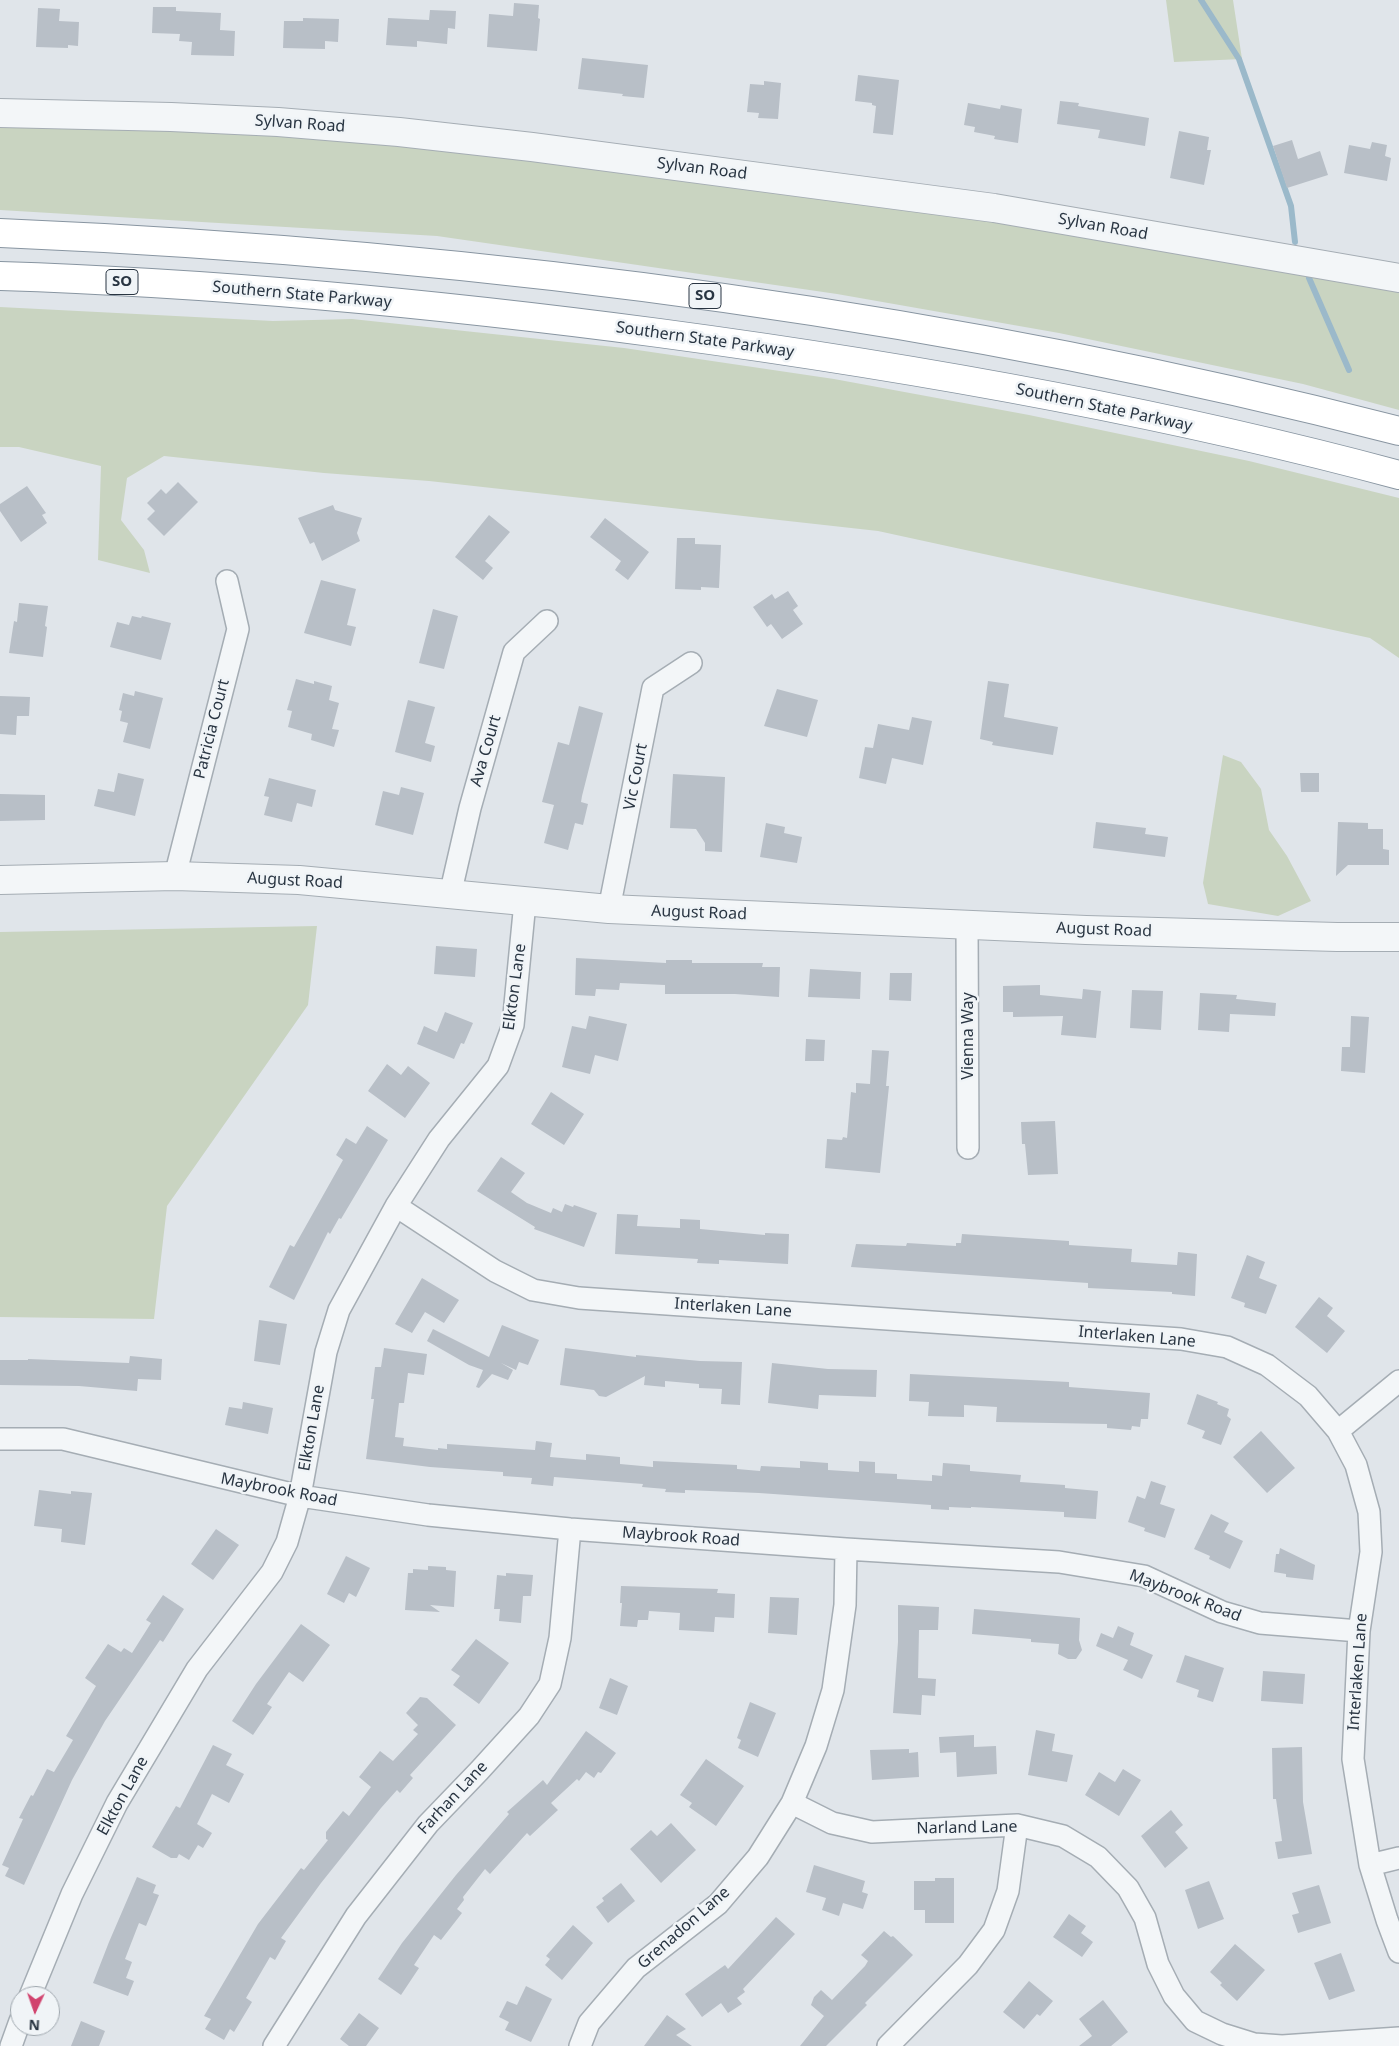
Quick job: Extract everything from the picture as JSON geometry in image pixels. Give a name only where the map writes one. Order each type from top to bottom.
[{"type":"highway","name":"SO","points":[[0,233],[168,241],[387,258],[530,273],[744,301],[939,333],[1090,361],[1236,391],[1399,431]]},
{"type":"highway","name":"Southern State Parkway","points":[[0,276],[186,286],[394,302],[548,319],[756,346],[917,372],[1076,402],[1299,449],[1399,475]]},
{"type":"street","name":"Sylvan Road","points":[[0,113],[171,117],[278,122],[399,132],[532,147],[994,208],[1399,278]]},
{"type":"street","name":"Patricia Court","points":[[175,876],[238,629],[227,581]]},
{"type":"street","name":"Ava Court","points":[[450,895],[470,808],[514,652],[547,621]]},
{"type":"street","name":"Vic Court","points":[[609,909],[654,688],[690,663]]},
{"type":"street","name":"August Road","points":[[0,880],[175,876],[299,880],[360,884],[450,895],[609,909],[1315,937],[1399,936]]},
{"type":"street","name":"Elkton Lane","points":[[34,1986],[72,1894],[117,1803],[197,1669],[272,1572],[287,1542],[300,1496],[326,1352],[339,1310],[396,1206],[439,1139],[498,1066],[513,1025],[525,902]]},
{"type":"street","name":"Vienna Way","points":[[968,924],[968,1148]]},
{"type":"street","name":"Interlaken Lane","points":[[396,1206],[495,1271],[533,1290],[579,1298],[1181,1339],[1227,1347],[1274,1370],[1308,1396],[1338,1431],[1356,1465],[1368,1512],[1371,1552],[1360,1631],[1352,1759],[1370,1865],[1399,1952]]},
{"type":"street","points":[[1338,1431],[1399,1381]]},
{"type":"street","name":"Maybrook Road","points":[[0,1439],[63,1439],[300,1496],[428,1515],[570,1529],[1060,1562],[1144,1576],[1222,1612],[1260,1623],[1360,1631]]},
{"type":"street","name":"Farhan Lane","points":[[274,2046],[356,1916],[428,1824],[480,1771],[529,1716],[550,1684],[560,1638],[570,1529]]},
{"type":"street","name":"Grenadon Lane","points":[[580,2046],[589,2023],[636,1968],[718,1904],[758,1857],[792,1803],[816,1746],[833,1690],[845,1605],[846,1549]]},
{"type":"street","name":"Narland Lane","points":[[792,1803],[832,1823],[872,1832],[1017,1825],[1064,1836],[1098,1857],[1128,1888],[1146,1918],[1158,1964],[1174,1996],[1195,2021],[1222,2034],[1254,2044],[1282,2046],[1399,2038]]},
{"type":"street","points":[[888,2046],[968,1965],[994,1930],[1008,1891],[1017,1825]]},
{"type":"street","points":[[1370,1865],[1399,1858]]},
{"type":"green space","points":[[1166,0],[1233,0],[1242,59],[1174,62]]},
{"type":"green space","points":[[0,122],[255,131],[519,153],[953,209],[1399,288],[1399,410],[1303,384],[1059,333],[837,294],[437,236],[0,210]]},
{"type":"green space","points":[[0,307],[273,321],[352,319],[624,348],[834,379],[1029,415],[1249,461],[1399,498],[1399,658],[1370,638],[878,531],[429,481],[324,473],[164,456],[127,478],[121,520],[144,550],[150,573],[98,560],[101,466],[19,447],[0,447]]},
{"type":"green space","points":[[1223,755],[1241,762],[1261,789],[1269,830],[1287,856],[1311,901],[1278,916],[1208,904],[1203,883]]},
{"type":"green space","points":[[317,926],[308,1005],[167,1206],[154,1319],[0,1317],[0,932]]},
{"type":"building","points":[[514,3],[539,5],[538,18],[540,19],[537,51],[487,47],[489,14],[513,16]]},
{"type":"building","points":[[153,7],[176,7],[176,11],[221,13],[220,30],[235,31],[234,56],[191,55],[192,42],[179,41],[180,34],[152,33]]},
{"type":"building","points":[[38,8],[60,9],[59,21],[79,22],[78,46],[68,45],[68,48],[36,47]]},
{"type":"building","points":[[430,10],[456,11],[455,29],[448,28],[447,44],[417,41],[417,47],[386,45],[388,18],[429,20]]},
{"type":"building","points":[[303,18],[339,19],[338,42],[325,41],[325,49],[283,48],[284,21],[303,21]]},
{"type":"building","points":[[582,58],[648,65],[644,98],[578,89]]},
{"type":"building","points":[[858,75],[899,80],[893,135],[873,133],[876,106],[872,105],[872,103],[855,101]]},
{"type":"building","points":[[764,81],[781,83],[778,119],[758,118],[759,113],[747,112],[750,84],[764,85]]},
{"type":"building","points":[[1060,101],[1079,103],[1078,106],[1149,118],[1145,146],[1098,138],[1100,130],[1057,124]]},
{"type":"building","points":[[968,103],[1000,109],[1001,105],[1022,109],[1018,143],[994,139],[995,136],[974,132],[975,127],[964,125]]},
{"type":"building","points":[[1179,131],[1209,137],[1207,150],[1211,150],[1204,185],[1170,178]]},
{"type":"building","points":[[1292,140],[1298,159],[1320,151],[1328,175],[1287,188],[1273,146]]},
{"type":"building","points":[[1372,142],[1387,145],[1385,156],[1391,158],[1387,181],[1344,173],[1349,145],[1370,149]]},
{"type":"building","points":[[178,482],[198,502],[164,536],[147,519],[155,511],[147,503],[161,489],[166,494]]},
{"type":"building","points":[[27,486],[46,513],[42,515],[47,523],[21,542],[0,511],[0,504]]},
{"type":"building","points":[[333,505],[335,510],[362,518],[357,533],[360,541],[322,561],[314,542],[310,544],[298,518]]},
{"type":"building","points":[[489,515],[510,532],[485,561],[493,568],[483,580],[455,557]]},
{"type":"building","points":[[605,518],[649,552],[628,580],[615,570],[621,561],[590,537]]},
{"type":"building","points":[[677,538],[695,538],[695,544],[721,545],[719,588],[701,587],[701,590],[675,589]]},
{"type":"building","points":[[321,580],[356,589],[347,625],[356,627],[351,646],[304,633]]},
{"type":"building","points":[[788,591],[798,606],[793,610],[803,624],[782,639],[771,624],[767,627],[753,607],[772,594],[775,599]]},
{"type":"building","points":[[19,603],[48,606],[43,657],[9,653],[14,621],[17,622]]},
{"type":"building","points":[[433,609],[458,616],[444,669],[419,663]]},
{"type":"building","points":[[132,616],[141,618],[142,616],[171,623],[161,660],[110,647],[117,622],[129,625]]},
{"type":"building","points":[[296,679],[332,686],[329,700],[339,703],[332,729],[339,730],[334,747],[311,740],[312,734],[288,727],[292,711],[287,710]]},
{"type":"building","points":[[988,681],[1009,684],[1004,717],[1058,727],[1053,755],[992,745],[993,742],[980,739]]},
{"type":"building","points":[[777,689],[818,700],[807,737],[764,726]]},
{"type":"building","points":[[135,691],[163,698],[150,749],[123,742],[128,723],[120,721],[122,711],[119,710],[123,693],[134,696]]},
{"type":"building","points":[[0,696],[30,697],[29,716],[17,716],[16,735],[0,734]]},
{"type":"building","points":[[408,700],[435,707],[425,743],[435,746],[431,762],[395,752]]},
{"type":"building","points":[[579,706],[603,713],[582,796],[581,802],[588,804],[583,825],[575,823],[568,850],[544,843],[554,805],[542,802],[558,742],[569,745]]},
{"type":"building","points":[[912,717],[932,721],[923,765],[892,758],[886,784],[859,778],[865,747],[873,748],[878,724],[909,730]]},
{"type":"building","points":[[118,773],[144,779],[135,816],[94,806],[98,789],[114,792]]},
{"type":"building","points":[[1300,773],[1319,773],[1319,792],[1301,792]]},
{"type":"building","points":[[673,774],[725,777],[722,852],[705,851],[705,843],[696,829],[670,828]]},
{"type":"building","points":[[269,778],[316,790],[312,807],[297,803],[292,822],[264,815],[269,797],[264,796]]},
{"type":"building","points":[[401,787],[424,793],[413,835],[375,825],[383,791],[399,795]]},
{"type":"building","points":[[0,794],[45,795],[45,820],[0,821]]},
{"type":"building","points":[[1096,822],[1146,828],[1145,834],[1168,837],[1165,857],[1093,848]]},
{"type":"building","points":[[1338,822],[1368,823],[1368,829],[1383,829],[1383,849],[1389,850],[1389,865],[1348,865],[1336,876]]},
{"type":"building","points":[[766,823],[785,827],[784,833],[802,837],[797,863],[760,857]]},
{"type":"building","points":[[436,946],[477,949],[475,977],[434,974]]},
{"type":"building","points":[[576,958],[666,963],[666,960],[692,960],[692,963],[763,963],[762,967],[780,967],[779,997],[735,994],[665,994],[665,985],[620,983],[619,990],[596,989],[595,996],[575,995]]},
{"type":"building","points":[[810,969],[861,972],[860,999],[808,997]]},
{"type":"building","points":[[890,973],[912,973],[911,1001],[889,1000]]},
{"type":"building","points":[[1040,985],[1040,995],[1082,999],[1083,989],[1101,991],[1096,1038],[1061,1035],[1063,1016],[1013,1017],[1013,1012],[1003,1012],[1003,986]]},
{"type":"building","points":[[1132,990],[1163,991],[1161,1030],[1130,1028]]},
{"type":"building","points":[[1200,993],[1237,995],[1236,999],[1276,1003],[1275,1016],[1230,1014],[1229,1032],[1198,1030]]},
{"type":"building","points":[[445,1012],[473,1023],[464,1044],[461,1043],[454,1059],[417,1044],[424,1026],[437,1032]]},
{"type":"building","points":[[589,1016],[627,1024],[618,1061],[595,1055],[590,1074],[562,1067],[572,1026],[586,1029]]},
{"type":"building","points":[[1351,1016],[1369,1017],[1365,1073],[1341,1071],[1342,1047],[1350,1047]]},
{"type":"building","points":[[806,1039],[825,1040],[824,1061],[805,1061]]},
{"type":"building","points":[[872,1050],[889,1051],[886,1086],[889,1086],[880,1173],[825,1168],[827,1139],[842,1140],[843,1137],[847,1138],[851,1092],[856,1093],[856,1083],[870,1084]]},
{"type":"building","points":[[387,1064],[401,1075],[408,1066],[430,1083],[405,1118],[368,1091]]},
{"type":"building","points":[[551,1092],[584,1114],[564,1145],[531,1124]]},
{"type":"building","points":[[1055,1121],[1058,1174],[1028,1175],[1025,1144],[1022,1144],[1021,1122]]},
{"type":"building","points":[[367,1126],[388,1140],[341,1219],[339,1218],[330,1234],[328,1232],[294,1300],[269,1287],[290,1245],[294,1247],[343,1160],[336,1155],[346,1138],[356,1144]]},
{"type":"building","points":[[501,1157],[525,1173],[511,1192],[527,1203],[551,1213],[553,1208],[562,1212],[565,1204],[597,1213],[584,1247],[534,1229],[535,1227],[477,1191]]},
{"type":"building","points":[[617,1214],[638,1215],[637,1226],[680,1228],[680,1219],[700,1220],[700,1229],[765,1235],[765,1233],[789,1234],[788,1264],[719,1260],[719,1264],[697,1263],[698,1259],[615,1254]]},
{"type":"building","points":[[962,1234],[1069,1241],[1069,1245],[1132,1249],[1131,1262],[1177,1265],[1178,1252],[1197,1254],[1195,1296],[1172,1294],[1172,1292],[1088,1288],[1088,1283],[851,1267],[856,1244],[906,1246],[907,1243],[956,1246],[956,1243],[961,1243]]},
{"type":"building","points":[[1247,1255],[1265,1262],[1259,1278],[1277,1285],[1266,1314],[1244,1307],[1245,1303],[1231,1298]]},
{"type":"building","points":[[422,1278],[459,1300],[444,1323],[425,1312],[412,1333],[395,1324]]},
{"type":"building","points":[[1319,1297],[1333,1308],[1327,1316],[1345,1331],[1327,1353],[1295,1327]]},
{"type":"building","points":[[259,1320],[287,1324],[280,1365],[254,1361]]},
{"type":"building","points":[[502,1325],[539,1340],[528,1365],[519,1362],[516,1370],[501,1363],[513,1370],[508,1380],[492,1374],[479,1388],[476,1387],[483,1370],[469,1365],[427,1341],[433,1329],[489,1357]]},
{"type":"building","points":[[384,1348],[427,1354],[424,1375],[408,1373],[404,1403],[399,1403],[395,1437],[404,1438],[403,1446],[438,1450],[438,1448],[447,1449],[447,1444],[535,1450],[536,1441],[552,1443],[550,1457],[586,1460],[586,1454],[620,1457],[620,1464],[653,1467],[653,1461],[737,1465],[737,1469],[760,1471],[761,1466],[800,1468],[800,1461],[828,1463],[828,1470],[859,1472],[859,1461],[875,1462],[875,1473],[897,1474],[897,1479],[932,1481],[932,1475],[942,1476],[943,1463],[970,1465],[970,1471],[1021,1475],[1020,1482],[1065,1485],[1065,1488],[1098,1491],[1096,1519],[1064,1517],[1064,1512],[971,1507],[949,1507],[949,1510],[931,1509],[931,1505],[759,1493],[685,1490],[685,1493],[665,1492],[666,1489],[642,1487],[643,1484],[554,1477],[553,1486],[531,1484],[532,1478],[503,1476],[503,1472],[430,1467],[366,1459],[374,1399],[371,1399],[375,1367],[381,1367]]},
{"type":"building","points":[[565,1348],[636,1357],[636,1355],[700,1361],[742,1362],[740,1405],[721,1404],[722,1389],[699,1388],[699,1384],[665,1381],[665,1387],[644,1385],[645,1376],[606,1397],[599,1396],[594,1390],[560,1385]]},
{"type":"building","points":[[130,1356],[162,1359],[161,1380],[138,1379],[137,1391],[79,1386],[0,1385],[0,1360],[28,1359],[129,1363]]},
{"type":"building","points":[[772,1363],[828,1369],[877,1370],[876,1397],[819,1395],[818,1409],[768,1403]]},
{"type":"building","points":[[910,1374],[1069,1382],[1069,1387],[1150,1393],[1148,1419],[1141,1419],[1140,1427],[1132,1426],[1131,1430],[1107,1428],[1107,1424],[996,1422],[997,1407],[964,1405],[964,1417],[928,1416],[929,1402],[909,1401]]},
{"type":"building","points":[[1197,1394],[1218,1402],[1217,1404],[1229,1409],[1227,1416],[1231,1419],[1221,1445],[1202,1438],[1205,1431],[1187,1424]]},
{"type":"building","points":[[243,1402],[273,1408],[268,1434],[225,1425],[229,1407],[242,1409]]},
{"type":"building","points":[[1261,1431],[1295,1468],[1267,1493],[1233,1457]]},
{"type":"building","points":[[1151,1481],[1166,1486],[1160,1504],[1175,1509],[1165,1538],[1144,1531],[1145,1528],[1128,1522],[1137,1496],[1145,1499]]},
{"type":"building","points":[[39,1490],[71,1494],[71,1491],[92,1493],[85,1545],[61,1542],[62,1529],[34,1526]]},
{"type":"building","points":[[1211,1514],[1229,1523],[1224,1532],[1243,1541],[1230,1569],[1209,1559],[1210,1556],[1194,1549]]},
{"type":"building","points":[[216,1529],[239,1545],[213,1580],[191,1564]]},
{"type":"building","points":[[1280,1548],[1315,1565],[1313,1580],[1286,1577],[1286,1574],[1274,1572],[1276,1554],[1279,1554]]},
{"type":"building","points":[[346,1556],[370,1568],[356,1597],[349,1593],[344,1603],[327,1594]]},
{"type":"building","points":[[428,1566],[446,1567],[446,1570],[456,1571],[454,1607],[430,1605],[440,1612],[405,1610],[408,1573],[413,1573],[413,1569],[428,1570]]},
{"type":"building","points":[[506,1573],[533,1575],[531,1596],[523,1596],[521,1623],[499,1621],[500,1609],[494,1609],[497,1575],[506,1576]]},
{"type":"building","points":[[621,1586],[718,1589],[717,1593],[735,1594],[734,1618],[715,1617],[714,1632],[679,1630],[680,1613],[649,1611],[648,1620],[638,1620],[637,1627],[620,1626]]},
{"type":"building","points":[[163,1595],[184,1609],[163,1642],[160,1640],[105,1721],[72,1780],[24,1885],[5,1876],[9,1868],[2,1865],[23,1819],[19,1818],[47,1769],[54,1772],[73,1740],[66,1736],[96,1686],[85,1678],[108,1644],[121,1652],[124,1648],[132,1653],[151,1623],[146,1620]]},
{"type":"building","points":[[770,1597],[799,1598],[797,1635],[768,1633]]},
{"type":"building","points":[[898,1605],[939,1607],[938,1630],[919,1630],[918,1678],[936,1679],[935,1696],[922,1695],[921,1715],[893,1713],[898,1642]]},
{"type":"building","points":[[974,1609],[1080,1618],[1079,1640],[1082,1650],[1076,1659],[1068,1659],[1058,1654],[1059,1644],[1031,1642],[1031,1639],[972,1634]]},
{"type":"building","points":[[301,1624],[330,1645],[303,1682],[289,1672],[267,1704],[272,1707],[253,1735],[232,1721],[256,1684]]},
{"type":"building","points":[[1118,1626],[1134,1633],[1130,1645],[1153,1655],[1142,1679],[1123,1670],[1128,1660],[1096,1646],[1101,1633],[1113,1638]]},
{"type":"building","points":[[476,1639],[509,1663],[479,1704],[453,1685],[460,1676],[451,1670]]},
{"type":"building","points":[[1185,1655],[1224,1668],[1213,1702],[1197,1697],[1199,1690],[1176,1682]]},
{"type":"building","points":[[1263,1671],[1305,1674],[1303,1704],[1261,1701]]},
{"type":"building","points":[[610,1678],[628,1686],[617,1715],[599,1708]]},
{"type":"building","points":[[420,1697],[427,1698],[456,1725],[410,1775],[413,1778],[400,1793],[397,1790],[381,1808],[321,1883],[281,1938],[286,1941],[275,1960],[270,1957],[246,1998],[252,2002],[234,2032],[230,2029],[224,2040],[205,2029],[211,2019],[204,2016],[258,1924],[301,1868],[304,1870],[328,1840],[326,1839],[326,1832],[343,1811],[349,1816],[371,1787],[359,1777],[380,1751],[393,1761],[418,1734],[413,1730],[418,1725],[406,1713]]},
{"type":"building","points":[[750,1702],[776,1713],[758,1757],[738,1748],[741,1740],[737,1738]]},
{"type":"building","points":[[1036,1730],[1055,1734],[1052,1751],[1073,1755],[1067,1782],[1028,1775]]},
{"type":"building","points":[[586,1731],[616,1753],[601,1773],[598,1772],[594,1778],[586,1772],[579,1781],[577,1779],[551,1803],[558,1810],[530,1836],[527,1833],[490,1874],[485,1869],[463,1897],[464,1900],[457,1909],[462,1913],[441,1940],[434,1935],[414,1965],[419,1968],[401,1995],[378,1979],[402,1943],[456,1875],[509,1814],[507,1812],[543,1780],[547,1785]]},
{"type":"building","points":[[974,1735],[974,1747],[996,1746],[997,1774],[957,1777],[956,1752],[940,1753],[939,1737]]},
{"type":"building","points":[[213,1745],[232,1754],[226,1765],[244,1774],[229,1803],[212,1794],[197,1824],[212,1833],[203,1848],[198,1845],[189,1860],[179,1854],[177,1858],[171,1858],[152,1847],[176,1806],[180,1808]]},
{"type":"building","points":[[1302,1747],[1303,1802],[1312,1854],[1278,1859],[1275,1842],[1282,1841],[1276,1799],[1273,1799],[1272,1748]]},
{"type":"building","points":[[909,1749],[909,1753],[918,1752],[919,1777],[872,1780],[870,1750]]},
{"type":"building","points":[[706,1759],[744,1786],[716,1826],[689,1807],[692,1803],[680,1795]]},
{"type":"building","points":[[1123,1769],[1141,1780],[1119,1816],[1085,1795],[1099,1772],[1115,1782]]},
{"type":"building","points":[[1171,1810],[1183,1825],[1175,1832],[1188,1848],[1165,1868],[1141,1836]]},
{"type":"building","points":[[671,1823],[696,1850],[661,1883],[630,1849],[651,1830],[657,1836]]},
{"type":"building","points":[[814,1865],[865,1881],[862,1892],[868,1894],[863,1909],[843,1903],[839,1916],[822,1910],[826,1898],[806,1892]]},
{"type":"building","points":[[137,1877],[156,1885],[153,1893],[159,1895],[146,1926],[139,1923],[125,1959],[132,1962],[126,1978],[134,1981],[128,1996],[93,1983]]},
{"type":"building","points":[[935,1878],[954,1878],[954,1923],[925,1923],[925,1910],[914,1910],[914,1881],[935,1881]]},
{"type":"building","points":[[1209,1881],[1224,1919],[1198,1929],[1185,1890]]},
{"type":"building","points":[[621,1883],[635,1901],[608,1923],[596,1907],[604,1901],[602,1898]]},
{"type":"building","points":[[1319,1885],[1331,1923],[1298,1933],[1292,1915],[1299,1913],[1292,1893]]},
{"type":"building","points":[[1069,1914],[1086,1926],[1081,1933],[1093,1942],[1082,1957],[1053,1937]]},
{"type":"building","points":[[776,1917],[795,1934],[743,1989],[745,1992],[737,1998],[742,2004],[728,2013],[721,2003],[702,2017],[685,1994],[725,1965],[728,1969]]},
{"type":"building","points":[[573,1925],[593,1943],[562,1980],[545,1965],[550,1959],[546,1956]]},
{"type":"building","points":[[884,1931],[891,1937],[893,1936],[913,1955],[865,2003],[867,2005],[826,2046],[800,2046],[824,2016],[811,2005],[814,1997],[821,1990],[832,2000],[865,1966],[868,1961],[861,1955]]},
{"type":"building","points":[[1235,1944],[1265,1970],[1237,2001],[1220,1985],[1222,1983],[1210,1972]]},
{"type":"building","points":[[1341,1953],[1355,1991],[1329,2000],[1314,1963]]},
{"type":"building","points":[[1029,1981],[1053,2001],[1040,2016],[1037,2014],[1024,2029],[1003,2012]]},
{"type":"building","points":[[526,1986],[552,1999],[531,2042],[505,2030],[509,2022],[499,2017],[507,2001],[517,2005]]},
{"type":"building","points":[[1103,2000],[1128,2032],[1111,2046],[1079,2046],[1092,2036],[1079,2019]]},
{"type":"building","points":[[359,2013],[379,2028],[366,2046],[349,2046],[340,2039]]},
{"type":"building","points":[[667,2015],[686,2029],[676,2035],[692,2046],[644,2046]]},
{"type":"building","points":[[81,2021],[105,2031],[99,2046],[71,2046]]},
{"type":"waterway","points":[[1201,0],[1239,59],[1291,206],[1295,242]]},
{"type":"waterway","points":[[1309,278],[1349,370]]}]
